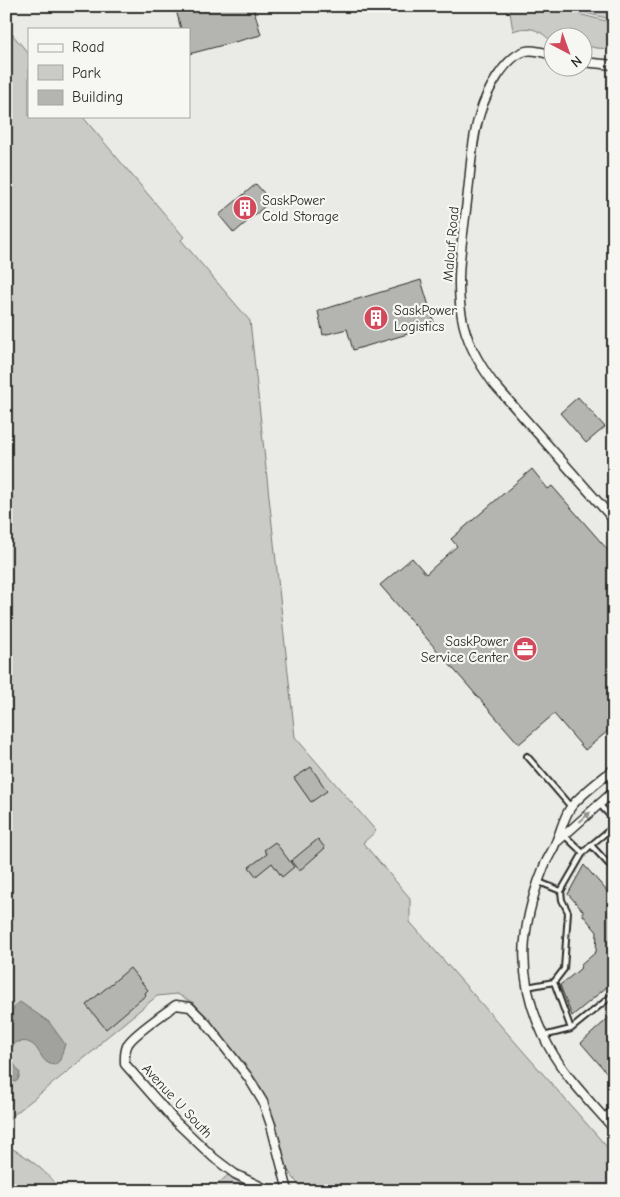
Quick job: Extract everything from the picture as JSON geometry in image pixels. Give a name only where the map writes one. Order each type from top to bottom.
[{"type":"street","name":"Malouf Road","points":[[542,53],[527,51],[510,61],[494,84],[480,114],[474,137],[460,268],[459,292],[462,316],[466,336],[479,363],[494,384],[614,520]]},
{"type":"street","points":[[592,63],[614,65]]},
{"type":"street","points":[[614,769],[571,807],[538,882],[528,914],[524,946],[528,996],[543,1036],[567,1075],[614,1129]]},
{"type":"street","points":[[556,843],[614,791]]},
{"type":"street","name":"Avenue U South","points":[[270,1191],[235,1174],[214,1158],[175,1121],[125,1064],[124,1054],[128,1043],[161,1014],[176,1005],[190,1007],[206,1023],[248,1077],[263,1102],[288,1191]]},
{"type":"lane","points":[[527,756],[571,807]]},
{"type":"lane","points":[[599,804],[614,820]]},
{"type":"lane","points":[[527,987],[554,982],[564,969],[568,912],[562,900],[561,891],[582,852],[614,826]]},
{"type":"lane","points":[[564,835],[582,852]]},
{"type":"lane","points":[[591,845],[614,870]]},
{"type":"lane","points":[[538,882],[561,891]]},
{"type":"lane","points":[[554,982],[571,1029]]},
{"type":"lane","points":[[543,1036],[571,1029],[614,994]]},
{"type":"lane","points":[[603,1117],[614,1108]]},
{"type":"green space","points":[[509,6],[547,6],[614,23],[614,49],[592,47],[592,28],[542,28],[542,34],[525,28],[513,31]]},
{"type":"green space","points":[[557,6],[614,6],[614,20]]},
{"type":"green space","points":[[6,27],[28,53],[28,118],[84,118],[184,237],[181,240],[250,321],[295,737],[376,831],[363,843],[410,898],[410,922],[614,1155],[614,1191],[303,1191],[287,1169],[276,1124],[258,1082],[194,1003],[177,994],[157,996],[102,1041],[97,1048],[6,1121]]},
{"type":"green space","points":[[6,1146],[22,1154],[37,1165],[62,1191],[6,1191]]},
{"type":"green space","points":[[228,1175],[257,1191],[210,1191]]},
{"type":"shaded area","points":[[20,1002],[49,1022],[65,1044],[60,1060],[55,1065],[46,1062],[33,1044],[16,1042],[10,1050],[14,1064],[20,1073],[18,1080],[15,1082],[6,1075],[6,1016]]},
{"type":"building","points":[[175,6],[253,6],[261,35],[190,54],[190,28],[181,28]]},
{"type":"building","name":"SaskPower Cold Storage","points":[[256,184],[271,201],[234,233],[219,215]]},
{"type":"building","name":"SaskPower Logistics","points":[[421,280],[435,326],[353,350],[347,329],[323,335],[318,311]]},
{"type":"building","points":[[578,397],[605,427],[586,443],[560,413]]},
{"type":"building","name":"SaskPower Service Center","points":[[532,469],[548,489],[552,486],[614,557],[614,726],[585,750],[554,714],[519,744],[380,585],[412,558],[426,574],[457,546],[451,539]]},
{"type":"building","points":[[311,767],[327,791],[311,802],[294,778]]},
{"type":"building","points":[[318,839],[325,848],[299,871],[291,861]]},
{"type":"building","points":[[275,842],[294,867],[282,877],[272,863],[256,876],[249,867],[267,854],[264,850]]},
{"type":"building","points":[[584,865],[614,899],[614,981],[572,1016],[560,985],[580,969],[581,965],[596,952],[597,932],[583,915],[583,911],[568,894]]},
{"type":"building","points":[[130,968],[148,990],[145,993],[146,995],[106,1029],[86,1005]]},
{"type":"building","points":[[614,1013],[614,1081],[581,1043]]},
{"type":"place","name":"SaskPower Cold Storage","points":[[245,208]]},
{"type":"place","name":"SaskPower Logistics","points":[[376,318]]},
{"type":"place","name":"SaskPower Service Center","points":[[525,649]]}]
